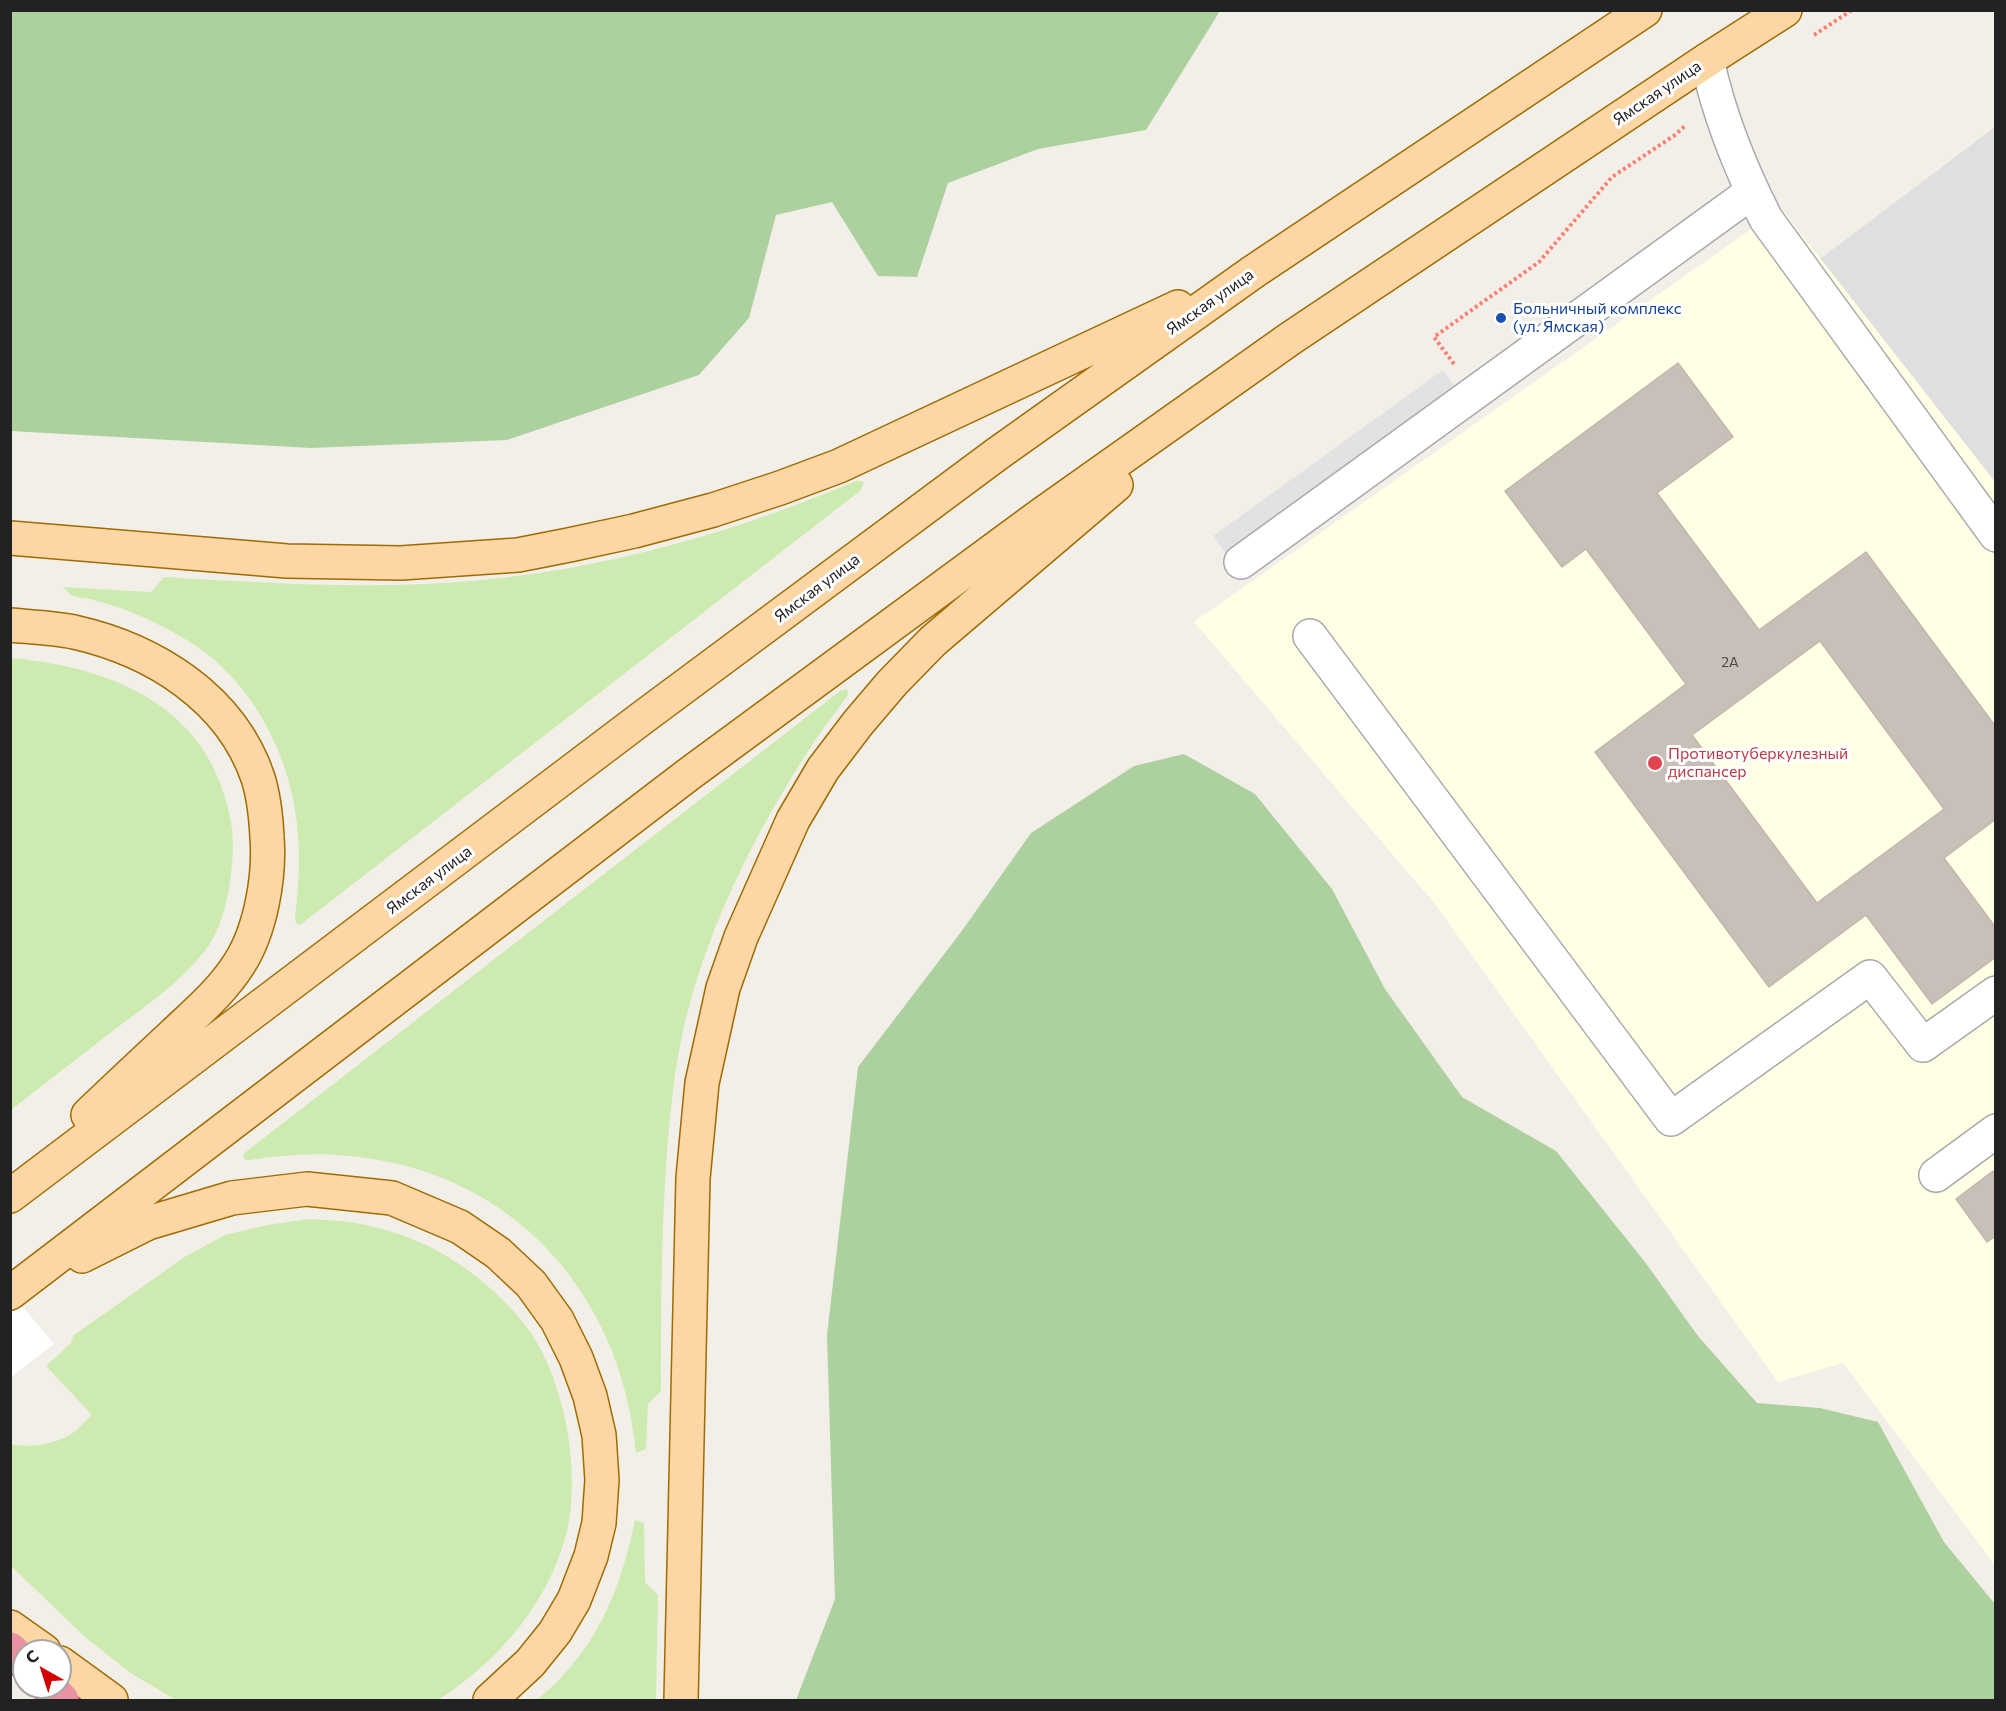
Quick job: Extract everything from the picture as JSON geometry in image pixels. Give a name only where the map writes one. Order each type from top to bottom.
[{"type":"main road","name":"Ямская улица","points":[[10,1196],[633,725],[997,454],[1253,272],[1645,10]]},
{"type":"main road","name":"Ямская улица","points":[[1291,338],[1785,10]]},
{"type":"main road","points":[[10,538],[287,561],[400,562],[518,555],[570,546],[713,510],[839,466],[1253,272]]},
{"type":"main road","points":[[11,1292],[689,774],[1041,516],[1291,338]]},
{"type":"main road","points":[[681,1701],[691,1229],[693,1178],[702,1083],[723,988],[741,937],[770,870],[793,820],[823,770],[858,723],[933,641],[1291,338]]},
{"type":"main road","points":[[10,625],[73,632],[127,648],[171,670],[202,694],[228,722],[245,750],[258,779],[266,815],[268,855],[264,891],[255,929],[240,963],[214,996],[10,1187]]},
{"type":"main road","points":[[11,1292],[148,1224],[232,1198],[307,1190],[392,1198],[460,1227],[498,1253],[531,1284],[557,1320],[576,1359],[590,1396],[599,1435],[602,1480],[599,1523],[591,1556],[574,1600],[555,1632],[530,1663],[490,1701]]},
{"type":"main road","points":[[10,1627],[27,1639]]},
{"type":"main road","points":[[72,1672],[111,1701]]},
{"type":"lane","points":[[1707,60],[1716,99],[1752,192],[1766,219],[1995,535]]},
{"type":"lane","points":[[1241,562],[1752,192]]},
{"type":"lane","points":[[1310,636],[1671,1119],[1870,977],[1923,1045],[1995,993]]},
{"type":"lane","points":[[1936,1175],[1995,1131]]},
{"type":"path","points":[[1813,36],[1852,10]]},
{"type":"path","points":[[1475,392],[1434,337],[1539,262],[1612,177],[1675,135],[1716,99]]},
{"type":"shaded area","points":[[1995,127],[1995,482],[1820,259]]},
{"type":"shaded area","name":"Противотуберкулезный диспансер","points":[[1781,208],[1995,482],[1995,1565],[1843,1363],[1778,1382],[1435,904],[1194,622]]},
{"type":"shaded area","points":[[1443,370],[1459,392],[1228,557],[1213,536]]},
{"type":"green space","points":[[10,11],[1220,11],[1146,130],[1038,149],[948,183],[917,277],[878,276],[832,202],[776,215],[749,318],[699,375],[507,440],[311,448],[11,431]]},
{"type":"green space","points":[[856,481],[864,483],[860,491],[300,925],[295,919],[299,846],[291,789],[275,743],[251,701],[220,665],[187,640],[129,611],[73,596],[63,587],[151,592],[164,577],[294,584],[391,585],[535,574],[644,552],[698,537],[752,521]]},
{"type":"green space","points":[[11,658],[77,669],[109,679],[139,693],[166,710],[190,732],[209,759],[226,800],[232,827],[233,854],[230,884],[222,916],[214,936],[200,957],[155,999],[11,1110]]},
{"type":"green space","points":[[847,689],[848,695],[794,774],[734,884],[703,961],[691,1001],[676,1066],[668,1140],[661,1297],[661,1391],[648,1404],[646,1449],[636,1453],[626,1395],[608,1341],[582,1293],[548,1250],[508,1214],[461,1186],[408,1167],[349,1156],[324,1154],[249,1160],[245,1160],[243,1155],[840,691]]},
{"type":"green space","points":[[1184,754],[1255,794],[1332,889],[1385,989],[1462,1097],[1556,1151],[1645,1262],[1698,1336],[1757,1403],[1820,1408],[1878,1422],[1944,1542],[1995,1604],[1995,1700],[796,1700],[835,1599],[827,1335],[858,1067],[961,932],[1031,833],[1134,766]]},
{"type":"green space","points":[[309,1219],[368,1225],[400,1234],[428,1246],[471,1272],[522,1320],[543,1354],[553,1377],[567,1429],[572,1482],[567,1531],[548,1582],[519,1628],[481,1667],[438,1700],[176,1700],[129,1672],[84,1636],[11,1566],[11,1444],[26,1446],[57,1441],[74,1432],[92,1415],[46,1366],[70,1344],[74,1335],[186,1256],[225,1235],[267,1225]]},
{"type":"green space","points":[[635,1520],[644,1523],[645,1582],[658,1595],[656,1700],[537,1700],[571,1666],[597,1629],[614,1594]]},
{"type":"pier","points":[[10,1292],[54,1344],[11,1377],[10,1377]]},
{"type":"building","points":[[1678,363],[1733,437],[1657,493],[1759,630],[1866,552],[1996,727],[1996,819],[1944,858],[1996,928],[1996,957],[1932,1004],[1866,915],[1769,987],[1595,752],[1686,684],[1586,549],[1562,567],[1505,491]],"holes":[[[1820,641],[1944,809],[1817,903],[1692,735]]]},
{"type":"building","points":[[1993,1171],[1996,1174],[1996,1236],[1987,1242],[1956,1199]]},
{"type":"place","name":"Больничный комплекс (ул. Ямская)","points":[[1501,318]]},
{"type":"place","name":"Противотуберкулезный диспансер","points":[[1655,763]]}]
